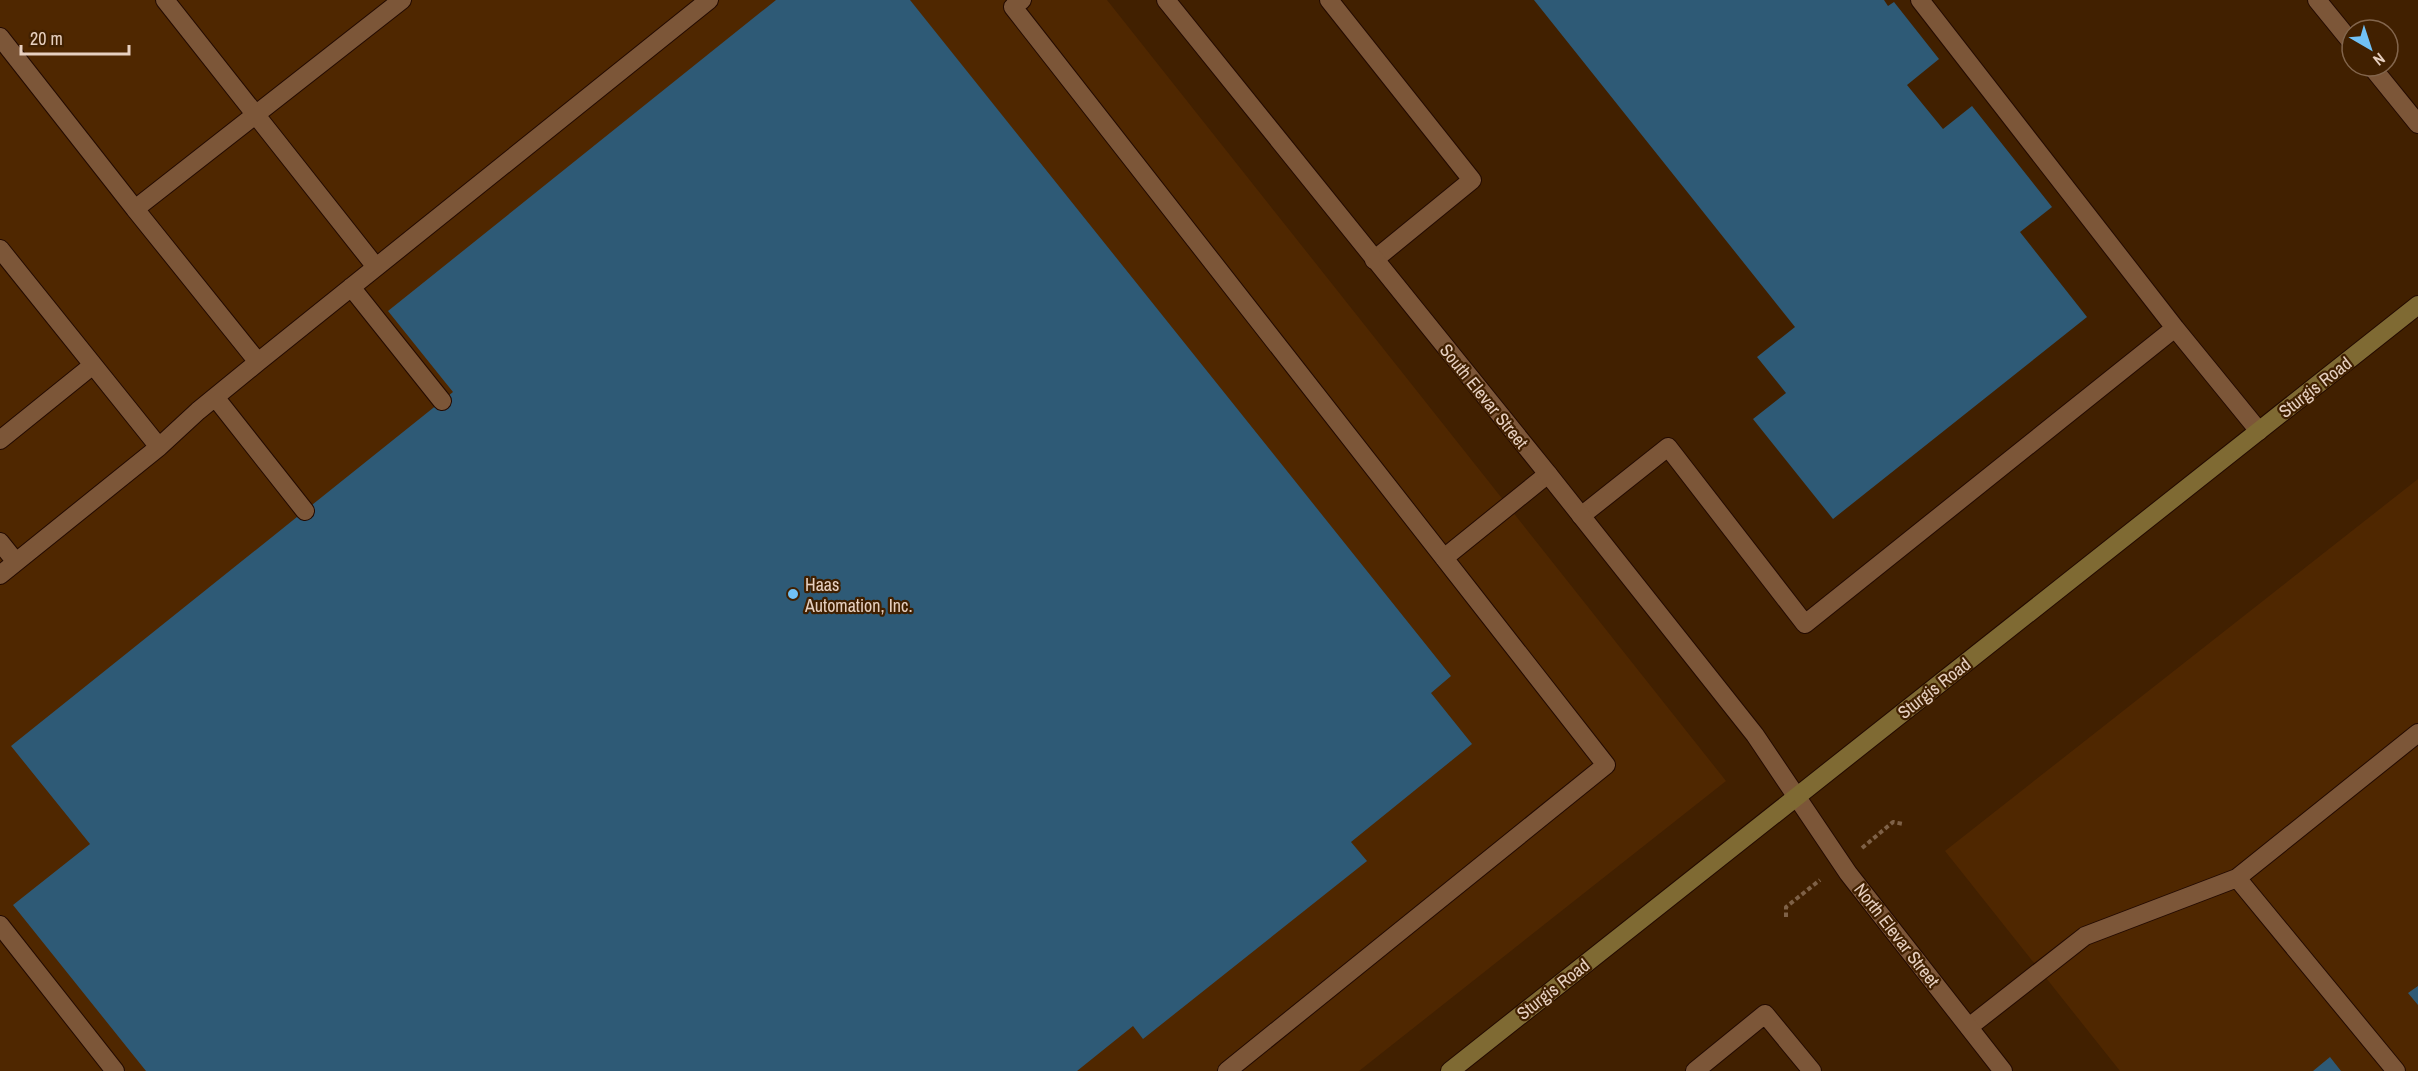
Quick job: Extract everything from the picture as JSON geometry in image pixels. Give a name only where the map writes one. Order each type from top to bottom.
[{"type":"street","points":[[165,0],[376,267]]},
{"type":"street","points":[[135,209],[402,0]]},
{"type":"street","points":[[0,575],[159,447],[258,362],[709,0]]},
{"type":"street","points":[[1022,0],[1013,7],[1606,765],[1227,1071]]},
{"type":"street","name":"South Elevar Street","points":[[1166,0],[1755,735],[1796,796]]},
{"type":"street","points":[[1329,0],[1472,180],[1374,260]]},
{"type":"street","points":[[1920,0],[2175,328],[2259,431]]},
{"type":"street","points":[[2317,0],[2340,28]]},
{"type":"street","points":[[0,37],[258,362]]},
{"type":"street","points":[[2381,78],[2418,124]]},
{"type":"street","points":[[0,249],[159,447]]},
{"type":"street","points":[[351,287],[442,401]]},
{"type":"street","name":"Sturgis Road","points":[[1450,1071],[2418,305]]},
{"type":"street","points":[[1581,516],[1668,447],[1805,624],[2175,328]]},
{"type":"street","points":[[2,434],[93,365]]},
{"type":"street","points":[[215,397],[305,511]]},
{"type":"street","points":[[1444,558],[1548,474]]},
{"type":"street","points":[[0,542],[16,562]]},
{"type":"street","points":[[1969,1027],[2085,936],[2237,878],[2418,734]]},
{"type":"street","name":"North Elevar Street","points":[[1796,796],[1848,873],[2003,1071]]},
{"type":"street","points":[[2237,878],[2396,1071]]},
{"type":"street","points":[[0,925],[115,1071]]},
{"type":"street","points":[[1695,1071],[1765,1014],[1812,1071]]},
{"type":"shaded area","name":"Haas Automation, Inc.","points":[[0,0],[1107,0],[1726,781],[1359,1071],[0,1071]]},
{"type":"shaded area","points":[[2418,479],[2418,1071],[2120,1071],[1945,851]]},
{"type":"building","name":"Haas Automation, Inc.","points":[[776,0],[910,0],[1451,676],[1431,693],[1472,744],[1351,842],[1367,861],[1143,1039],[1133,1026],[1077,1071],[146,1071],[13,905],[90,844],[11,746],[453,392],[388,311]]},
{"type":"building","points":[[1534,0],[1884,0],[1888,6],[1894,2],[1939,59],[1907,85],[1943,129],[1972,106],[2052,207],[2020,232],[2087,317],[1833,519],[1753,419],[1786,393],[1757,357],[1795,327]]},
{"type":"building","points":[[2418,986],[2418,1005],[2408,993]]},
{"type":"building","points":[[2330,1057],[2341,1071],[2313,1071]]},
{"type":"place","name":"Haas Automation, Inc.","points":[[793,594]]}]
